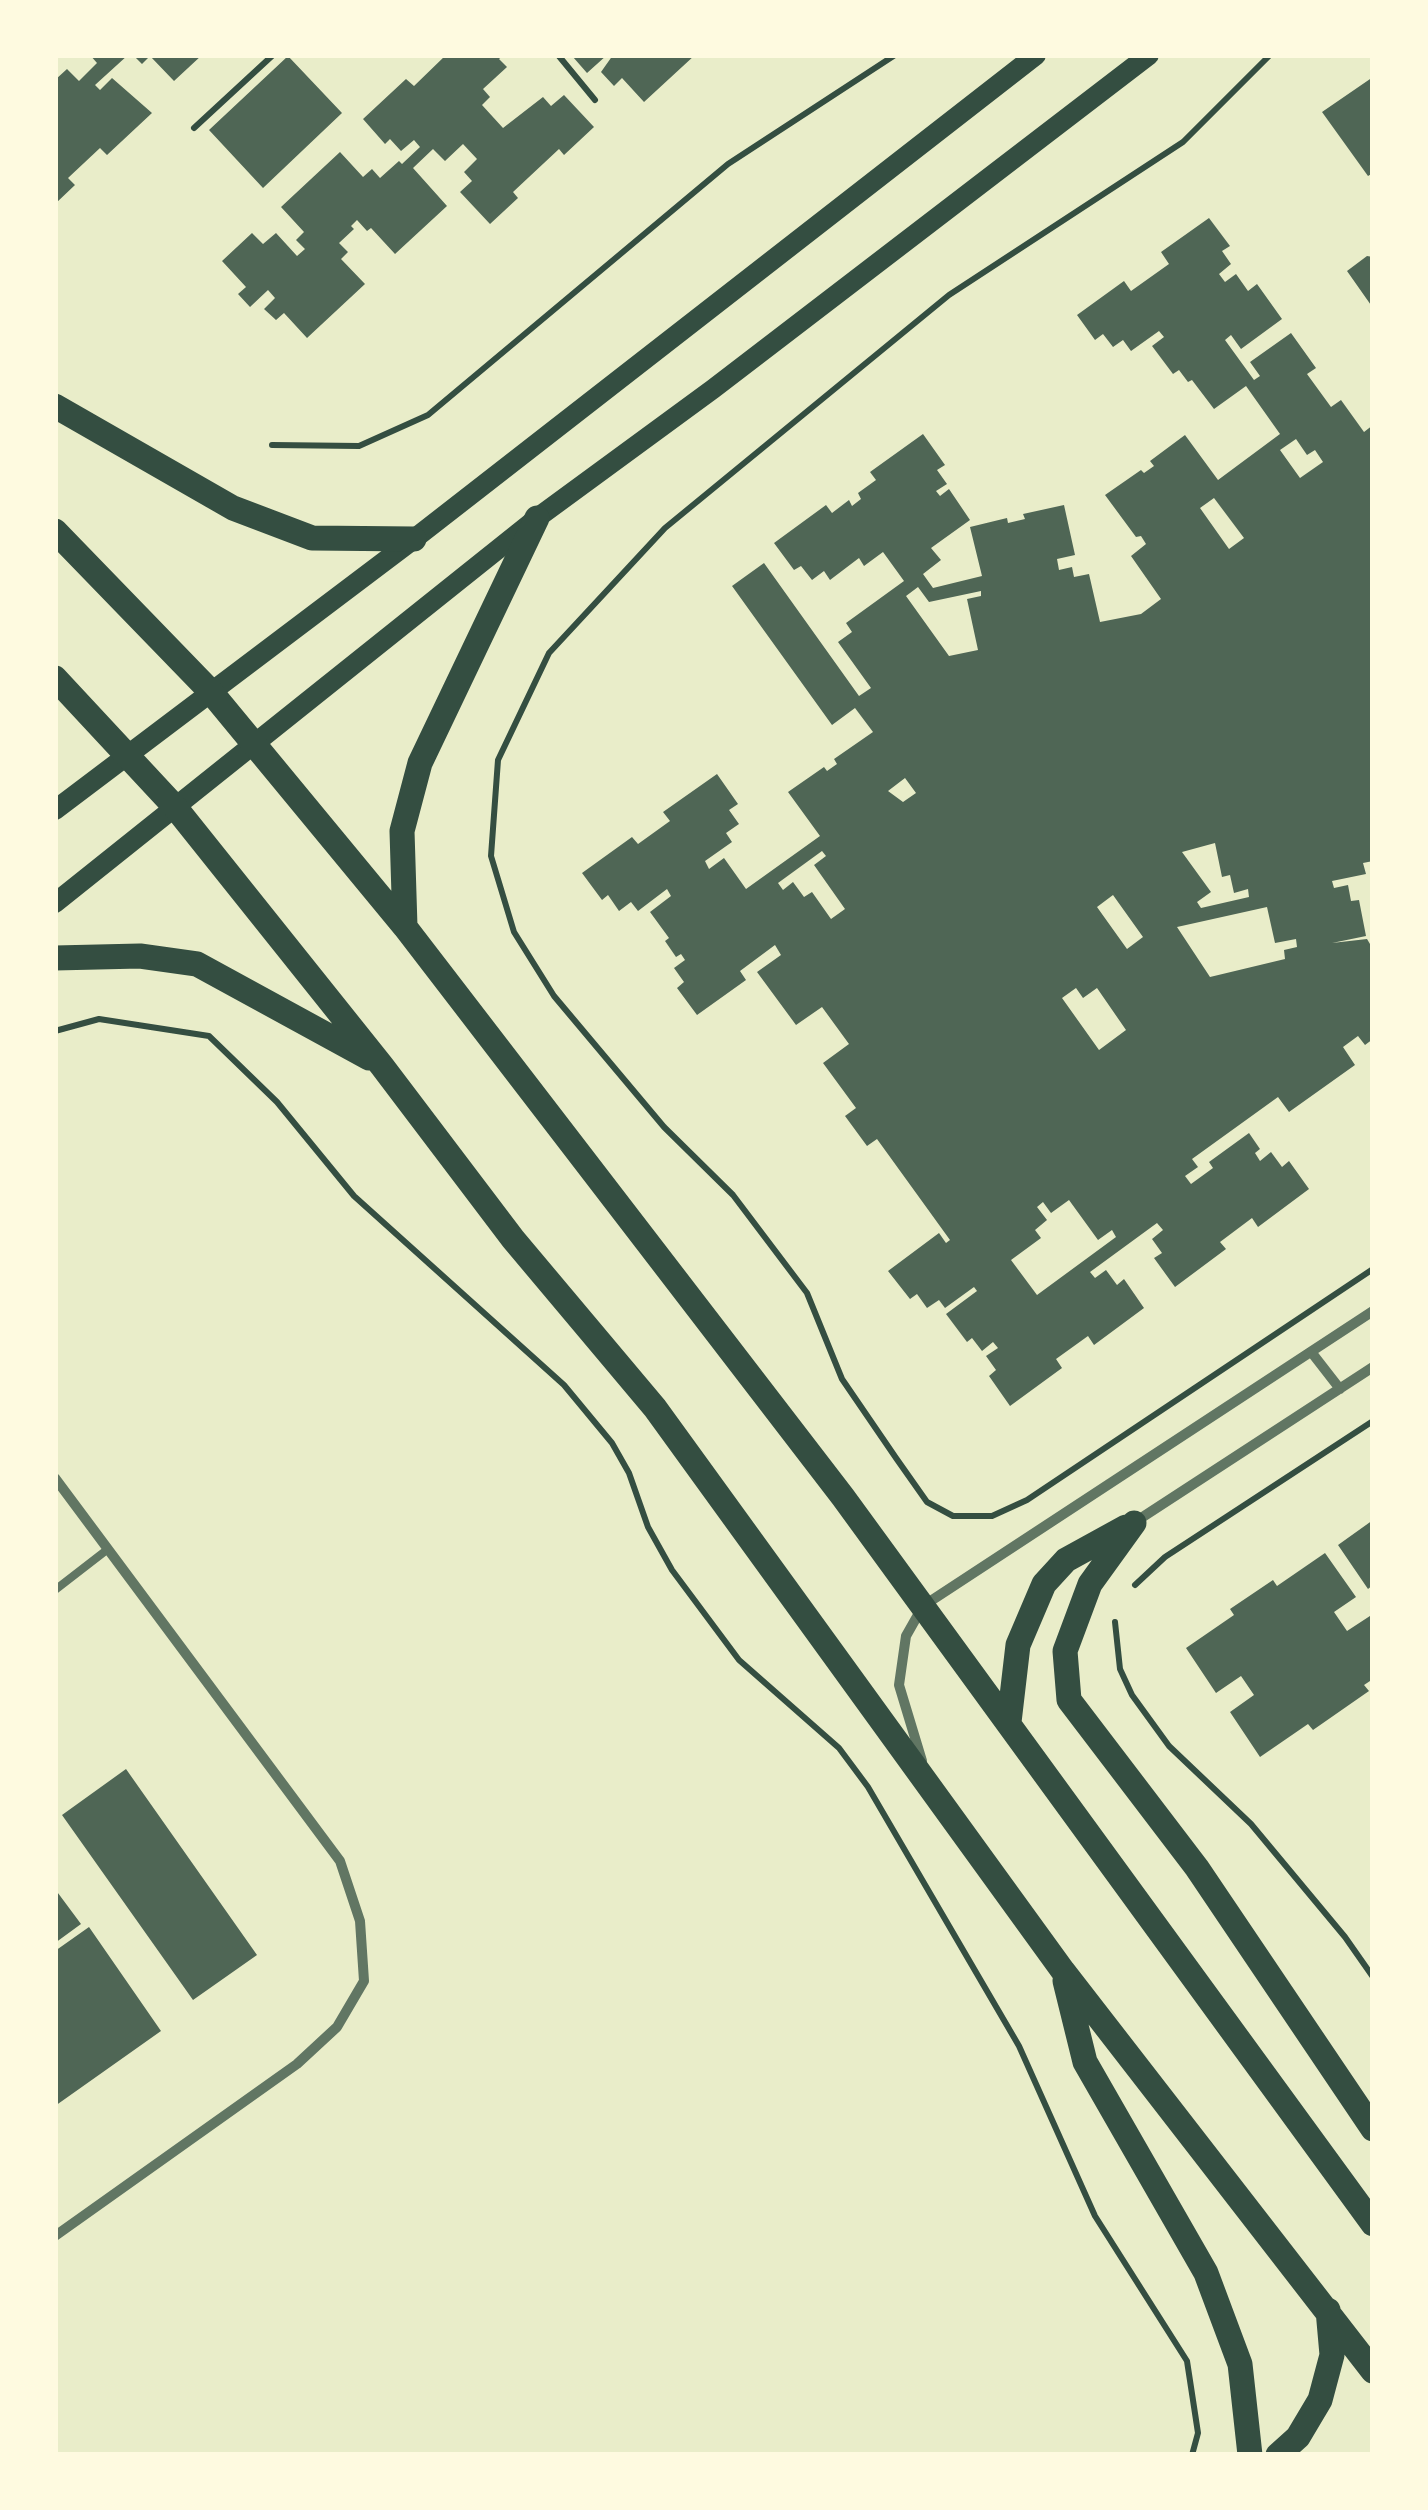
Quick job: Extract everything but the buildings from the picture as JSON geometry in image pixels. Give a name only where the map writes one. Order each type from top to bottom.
[{"type":"main road","points":[[55,810],[414,540],[1036,55]]},
{"type":"main road","points":[[55,904],[536,518],[713,389],[1149,55]]},
{"type":"main road","points":[[55,406],[233,508],[312,538],[414,540]]},
{"type":"main road","points":[[404,927],[402,831],[420,763],[536,518]]},
{"type":"main road","points":[[55,531],[211,692],[404,927],[923,1606],[1373,2224]]},
{"type":"main road","points":[[55,678],[175,807],[382,1066],[513,1240],[655,1408],[1063,1971],[1373,2370]]},
{"type":"main road","points":[[55,958],[140,956],[198,964],[382,1066]]},
{"type":"main road","points":[[1009,1722],[1018,1645],[1044,1584],[1066,1560],[1134,1523]]},
{"type":"main road","points":[[1134,1523],[1090,1584],[1065,1651],[1069,1700],[1197,1868],[1373,2129]]},
{"type":"main road","points":[[1063,1971],[1086,2062],[1206,2273],[1240,2364],[1250,2455]]},
{"type":"main road","points":[[1340,2182],[1373,2199]]},
{"type":"main road","points":[[1278,2455],[1298,2437],[1320,2400],[1332,2354],[1328,2310]]},
{"type":"street","points":[[930,1786],[899,1686],[906,1636],[923,1606],[1373,1312]]},
{"type":"street","points":[[1312,1353],[1340,1389]]},
{"type":"street","points":[[1134,1523],[1373,1368]]},
{"type":"street","points":[[55,1478],[340,1861],[360,1921],[364,1981],[337,2027],[297,2064],[55,2236]]},
{"type":"lane","points":[[55,1590],[108,1549]]},
{"type":"path","points":[[194,128],[273,55]]},
{"type":"path","points":[[558,55],[595,100]]},
{"type":"path","points":[[272,445],[359,446],[428,415],[728,164],[895,55]]},
{"type":"path","points":[[1270,55],[1183,142],[949,295],[666,528],[549,654],[498,760],[491,856],[514,932],[554,996],[664,1127],[733,1194],[806,1293],[842,1378],[896,1458],[927,1502],[953,1516],[992,1516],[1028,1500],[1373,1269]]},
{"type":"path","points":[[55,1031],[99,1019],[208,1036],[277,1102],[354,1196],[564,1385],[612,1442],[630,1473],[648,1527],[683,1585],[739,1660],[840,1748],[868,1786],[1019,2046],[1096,2216],[1187,2361],[1198,2433],[1192,2455]]},
{"type":"path","points":[[1130,1590],[1165,1557],[1373,1420]]},
{"type":"path","points":[[1122,1607],[1114,1624],[1120,1670],[1132,1695],[1169,1746],[1252,1824],[1345,1936],[1373,1977]]}]
